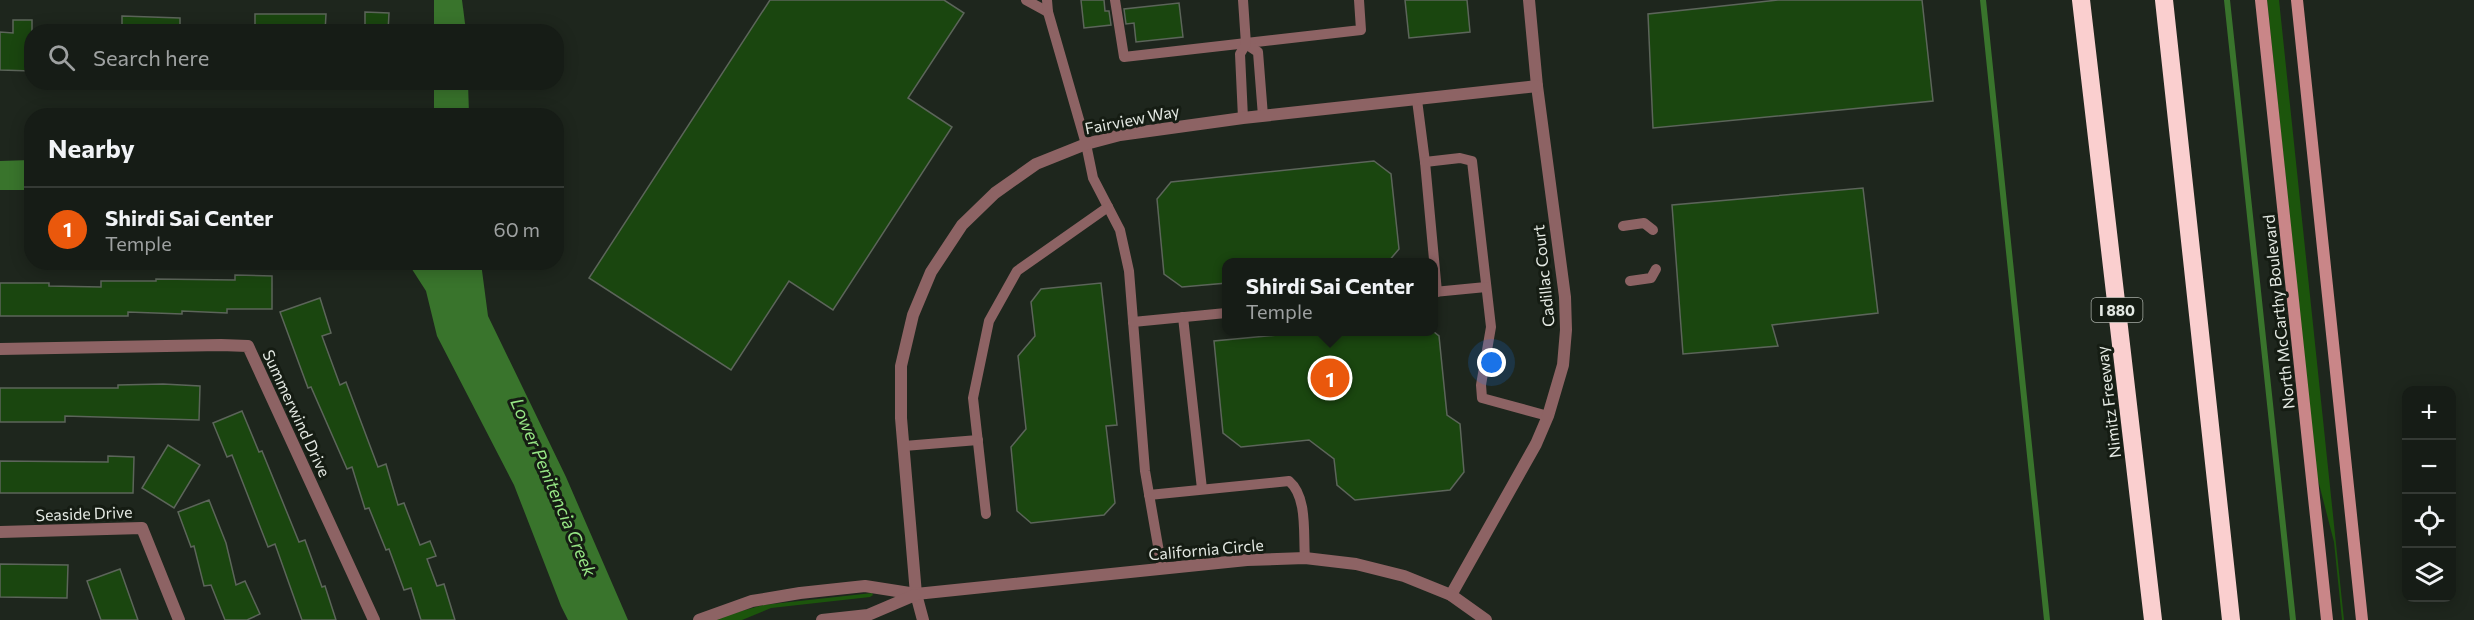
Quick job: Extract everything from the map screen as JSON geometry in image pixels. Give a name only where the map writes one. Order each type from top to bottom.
[{"type":"highway","name":"Nimitz Freeway","points":[[2081,0],[2153,620]]},
{"type":"highway","points":[[2164,0],[2231,620]]},
{"type":"main road","name":"North McCarthy Boulevard","points":[[2261,0],[2327,620]]},
{"type":"main road","points":[[2297,0],[2362,620]]},
{"type":"street","name":"Cadillac Court","points":[[1451,595],[1536,444],[1548,416],[1563,365],[1565,297],[1537,86],[1529,0]]},
{"type":"street","name":"Fairview Way","points":[[923,620],[916,594],[899,399],[901,366],[913,315],[931,272],[962,225],[995,193],[1036,164],[1086,144],[1120,135],[1243,118],[1537,86]]},
{"type":"street","name":"Summerwind Drive","points":[[0,349],[248,346],[374,620]]},
{"type":"street","name":"Seaside Drive","points":[[0,532],[142,528],[179,620]]},
{"type":"street","name":"California Circle","points":[[699,620],[752,601],[865,586],[916,594],[1247,560],[1305,558],[1356,564],[1404,576],[1451,595],[1486,620]]},
{"type":"street","name":"California Circle","points":[[822,620],[868,615],[916,594]]},
{"type":"lane","points":[[1026,0],[1048,12]]},
{"type":"lane","points":[[1047,0],[1048,12],[1086,144],[1093,178],[1120,230],[1129,271],[1149,495],[1162,569]]},
{"type":"lane","points":[[1116,0],[1124,57],[1361,30],[1359,0]]},
{"type":"lane","points":[[1243,0],[1246,44],[1240,54],[1243,118]]},
{"type":"lane","points":[[1246,44],[1258,52],[1263,116]]},
{"type":"lane","points":[[1417,100],[1425,162],[1432,258]]},
{"type":"lane","points":[[1425,162],[1460,159],[1472,161],[1491,327],[1481,385],[1482,398],[1548,416]]},
{"type":"lane","points":[[986,514],[973,398],[989,321],[1017,271],[1108,207]]},
{"type":"lane","points":[[1623,226],[1644,223],[1653,230]]},
{"type":"lane","points":[[1630,281],[1651,278],[1656,269]]},
{"type":"lane","points":[[1438,292],[1486,287]]},
{"type":"lane","points":[[1133,322],[1222,313]]},
{"type":"lane","points":[[1183,317],[1202,489]]},
{"type":"lane","points":[[904,446],[978,440]]},
{"type":"lane","points":[[1149,495],[1289,481],[1296,487],[1300,498],[1305,558]]},
{"type":"shaded area","points":[[2267,0],[2279,0],[2344,620],[2342,620],[2334,542],[2317,476]]},
{"type":"shaded area","points":[[872,593],[870,597],[771,608],[742,620],[710,620],[763,605]]},
{"type":"water","points":[[434,0],[462,0],[465,24],[434,24]]},
{"type":"water","points":[[434,90],[468,90],[469,108],[434,108]]},
{"type":"water","points":[[24,160],[24,190],[0,190],[0,161]]},
{"type":"water","name":"Lower Penitencia Creek","points":[[412,270],[482,270],[488,316],[566,477],[628,620],[568,620],[514,485],[437,336],[426,291]]},
{"type":"building","points":[[770,0],[944,0],[964,13],[908,98],[952,127],[833,310],[789,281],[731,370],[589,278]]},
{"type":"building","points":[[1081,0],[1104,0],[1105,11],[1109,11],[1111,25],[1084,28]]},
{"type":"building","points":[[1405,0],[1467,0],[1470,32],[1409,38]]},
{"type":"building","points":[[1778,0],[1922,0],[1933,101],[1653,128],[1648,14]]},
{"type":"building","points":[[1179,3],[1183,37],[1136,42],[1134,23],[1126,24],[1124,9]]},
{"type":"building","points":[[365,12],[389,13],[388,24],[365,24]]},
{"type":"building","points":[[255,14],[326,14],[325,24],[255,24]]},
{"type":"building","points":[[122,16],[180,18],[180,24],[122,24]]},
{"type":"building","points":[[13,20],[32,20],[32,24],[24,24],[24,71],[0,70],[0,32],[13,33]]},
{"type":"building","points":[[1374,161],[1391,174],[1399,249],[1391,258],[1222,258],[1222,283],[1182,287],[1164,274],[1157,199],[1171,182]]},
{"type":"building","points":[[1863,188],[1878,313],[1772,325],[1778,346],[1683,354],[1672,205]]},
{"type":"building","points":[[235,275],[272,276],[272,309],[227,309],[227,313],[182,311],[182,314],[128,312],[128,316],[0,316],[0,283],[49,283],[49,286],[101,287],[101,281],[235,280]]},
{"type":"building","points":[[1101,283],[1117,425],[1106,426],[1115,503],[1104,515],[1031,523],[1017,511],[1011,447],[1026,429],[1018,356],[1035,336],[1031,302],[1041,289]]},
{"type":"building","points":[[320,298],[331,333],[322,336],[340,385],[346,382],[378,467],[386,464],[398,505],[404,503],[420,545],[430,541],[436,556],[427,559],[437,586],[444,584],[455,620],[421,620],[411,588],[404,590],[389,549],[386,550],[369,508],[365,509],[352,467],[347,469],[311,387],[308,388],[280,312]]},
{"type":"building","points":[[1438,335],[1447,415],[1460,424],[1464,472],[1450,490],[1355,500],[1337,485],[1334,459],[1309,440],[1241,447],[1223,433],[1214,341],[1267,336]]},
{"type":"building","points":[[118,385],[200,386],[199,420],[65,416],[65,422],[0,422],[0,388],[118,388]]},
{"type":"building","points":[[242,411],[259,452],[262,451],[299,542],[305,540],[322,587],[325,586],[336,620],[302,620],[275,544],[268,547],[232,455],[227,457],[213,423]]},
{"type":"building","points":[[168,445],[200,465],[174,508],[142,488]]},
{"type":"building","points":[[108,456],[134,457],[133,493],[0,493],[0,461],[108,462]]},
{"type":"building","points":[[209,500],[226,543],[236,585],[245,581],[260,614],[247,620],[225,620],[211,585],[204,586],[194,546],[191,547],[178,512]]},
{"type":"building","points":[[0,564],[68,565],[67,598],[0,597]]},
{"type":"building","points":[[120,569],[138,620],[101,620],[87,581]]},
{"type":"waterway","points":[[1983,0],[2047,620]]},
{"type":"waterway","points":[[2227,0],[2293,620]]},
{"type":"place","name":"Shirdi Sai Center","points":[[1330,378]]}]
